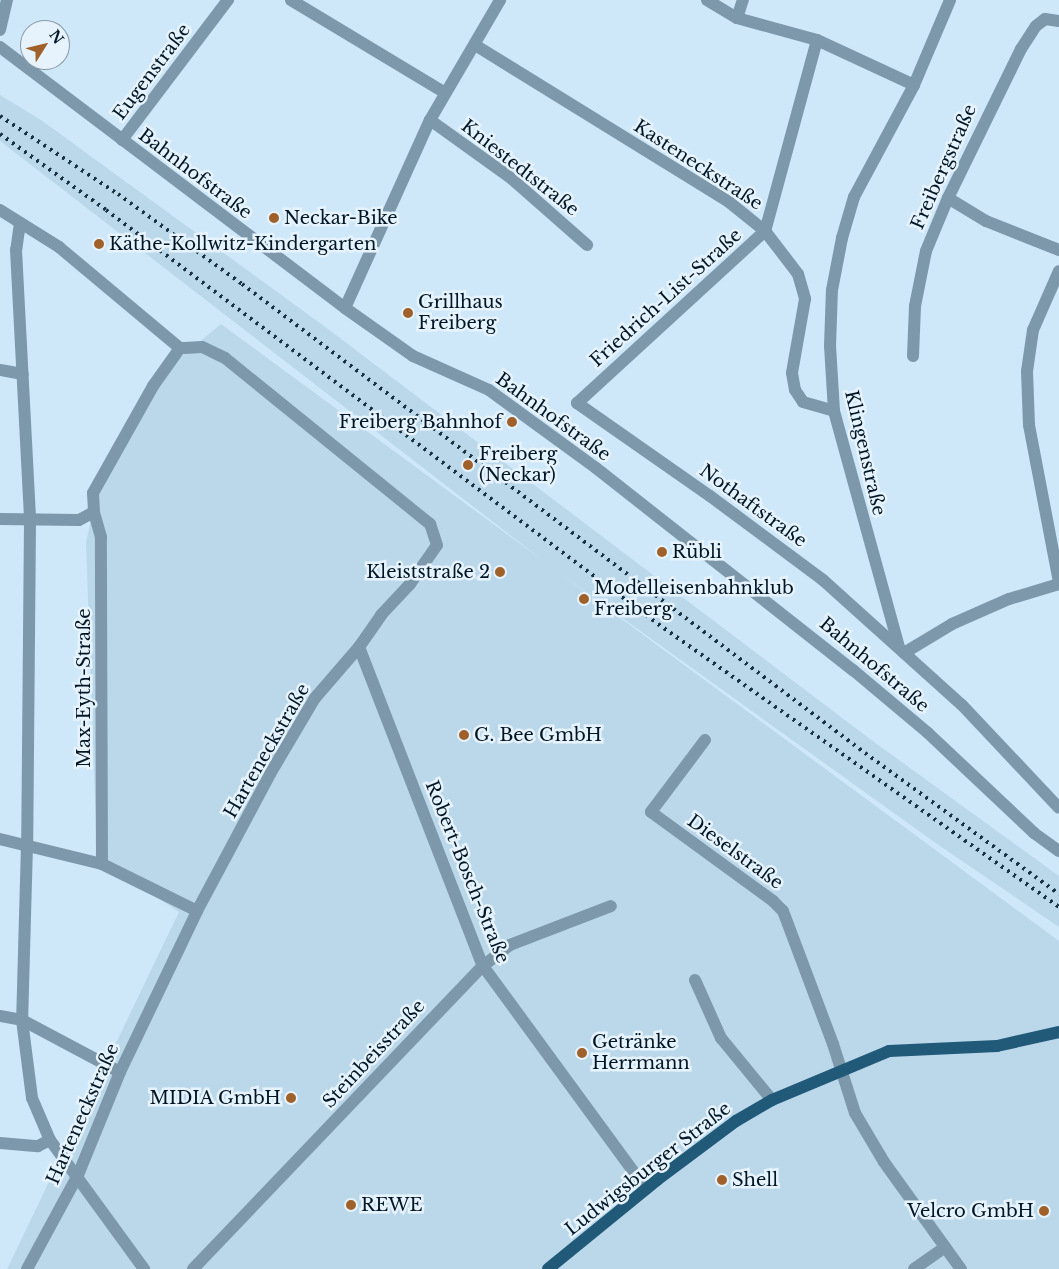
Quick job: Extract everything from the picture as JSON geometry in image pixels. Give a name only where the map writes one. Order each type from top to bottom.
[{"type":"main road","name":"Ludwigsburger Straße","points":[[548,1269],[736,1121],[772,1100],[840,1069],[889,1051],[997,1046],[1059,1032]]},
{"type":"street","points":[[0,30],[6,0]]},
{"type":"street","name":"Eugenstraße","points":[[122,140],[228,0]]},
{"type":"street","points":[[291,0],[445,93]]},
{"type":"street","points":[[344,308],[430,120],[500,0]]},
{"type":"street","points":[[707,0],[737,18],[817,40],[914,85]]},
{"type":"street","points":[[737,18],[743,0]]},
{"type":"street","name":"Klingenstraße","points":[[902,650],[834,410],[830,346],[832,290],[842,238],[854,197],[914,85],[950,0]]},
{"type":"street","name":"Freibergstraße","points":[[913,356],[915,306],[926,251],[948,198],[1021,49],[1036,26],[1045,19],[1058,21]]},
{"type":"street","name":"Friedrich-List-Straße","points":[[577,403],[765,231],[817,40]]},
{"type":"street","name":"Kasteneckstraße","points":[[474,45],[729,202],[765,231],[798,274],[805,299],[792,373],[795,390],[803,402],[834,410]]},
{"type":"street","name":"Bahnhofstraße","points":[[0,47],[344,308],[413,356],[489,390],[596,468],[854,670],[1058,849]]},
{"type":"street","name":"Kniestedtstraße","points":[[430,120],[512,179],[587,245]]},
{"type":"street","points":[[948,198],[986,221],[1059,250]]},
{"type":"street","points":[[0,210],[59,247],[180,348]]},
{"type":"street","points":[[20,223],[16,250],[30,521],[27,845],[22,1020],[32,1098],[50,1140],[78,1175],[144,1269]]},
{"type":"street","points":[[1059,271],[1032,330],[1027,370],[1029,425],[1059,584],[1009,599],[952,624],[902,650],[962,705],[1059,808]]},
{"type":"street","name":"Harteneckstraße","points":[[27,1269],[78,1175],[120,1072],[197,911],[315,698],[358,647],[381,615],[429,561],[437,545],[430,524],[224,358],[202,347],[180,348]]},
{"type":"street","name":"Max-Eyth-Straße","points":[[102,864],[101,537],[94,512],[94,494],[119,442],[180,348]]},
{"type":"street","points":[[0,370],[23,374]]},
{"type":"street","name":"Nothaftstraße","points":[[577,403],[710,496],[823,580],[902,650]]},
{"type":"street","points":[[0,518],[30,521],[79,520],[94,512]]},
{"type":"street","name":"Robert-Bosch-Straße","points":[[358,647],[483,966],[646,1190]]},
{"type":"street","name":"Dieselstraße","points":[[705,740],[651,812],[783,911],[833,1044],[840,1069]]},
{"type":"street","points":[[0,839],[102,864],[197,911]]},
{"type":"street","name":"Steinbeisstraße","points":[[194,1269],[483,966],[510,945],[611,906]]},
{"type":"street","points":[[695,980],[721,1038],[772,1100]]},
{"type":"street","points":[[0,1016],[22,1020],[120,1072]]},
{"type":"street","points":[[840,1069],[868,1138],[961,1269]]},
{"type":"street","points":[[0,1143],[38,1146],[50,1140]]},
{"type":"street","points":[[914,1269],[945,1248]]},
{"type":"shaded area","points":[[0,95],[41,120],[324,326],[870,739],[1059,876],[1059,927],[937,844],[558,572],[1059,941],[1059,1269],[7,1269],[179,912],[97,858],[86,542],[101,477],[167,369],[221,324],[545,562],[0,141]]},
{"type":"railway","points":[[0,116],[118,194],[242,284],[865,753],[1059,894]]},
{"type":"railway","points":[[0,134],[106,210],[658,624],[1059,907]]},
{"type":"place","name":"Neckar-Bike","points":[[274,218]]},
{"type":"place","name":"Käthe-Kollwitz-Kindergarten","points":[[99,244]]},
{"type":"place","name":"Grillhaus Freiberg","points":[[408,313]]},
{"type":"place","name":"Freiberg Bahnhof","points":[[512,422]]},
{"type":"place","name":"Freiberg (Neckar)","points":[[468,465]]},
{"type":"place","name":"Rübli","points":[[662,552]]},
{"type":"place","name":"Kleiststraße 2","points":[[500,572]]},
{"type":"place","name":"Modelleisenbahnklub Freiberg","points":[[584,599]]},
{"type":"place","name":"G. Bee GmbH","points":[[464,735]]},
{"type":"place","name":"Getränke Herrmann","points":[[582,1053]]},
{"type":"place","name":"MIDIA GmbH","points":[[291,1098]]},
{"type":"place","name":"Shell","points":[[722,1180]]},
{"type":"place","name":"REWE","points":[[351,1205]]},
{"type":"place","name":"Velcro GmbH","points":[[1044,1211]]}]
